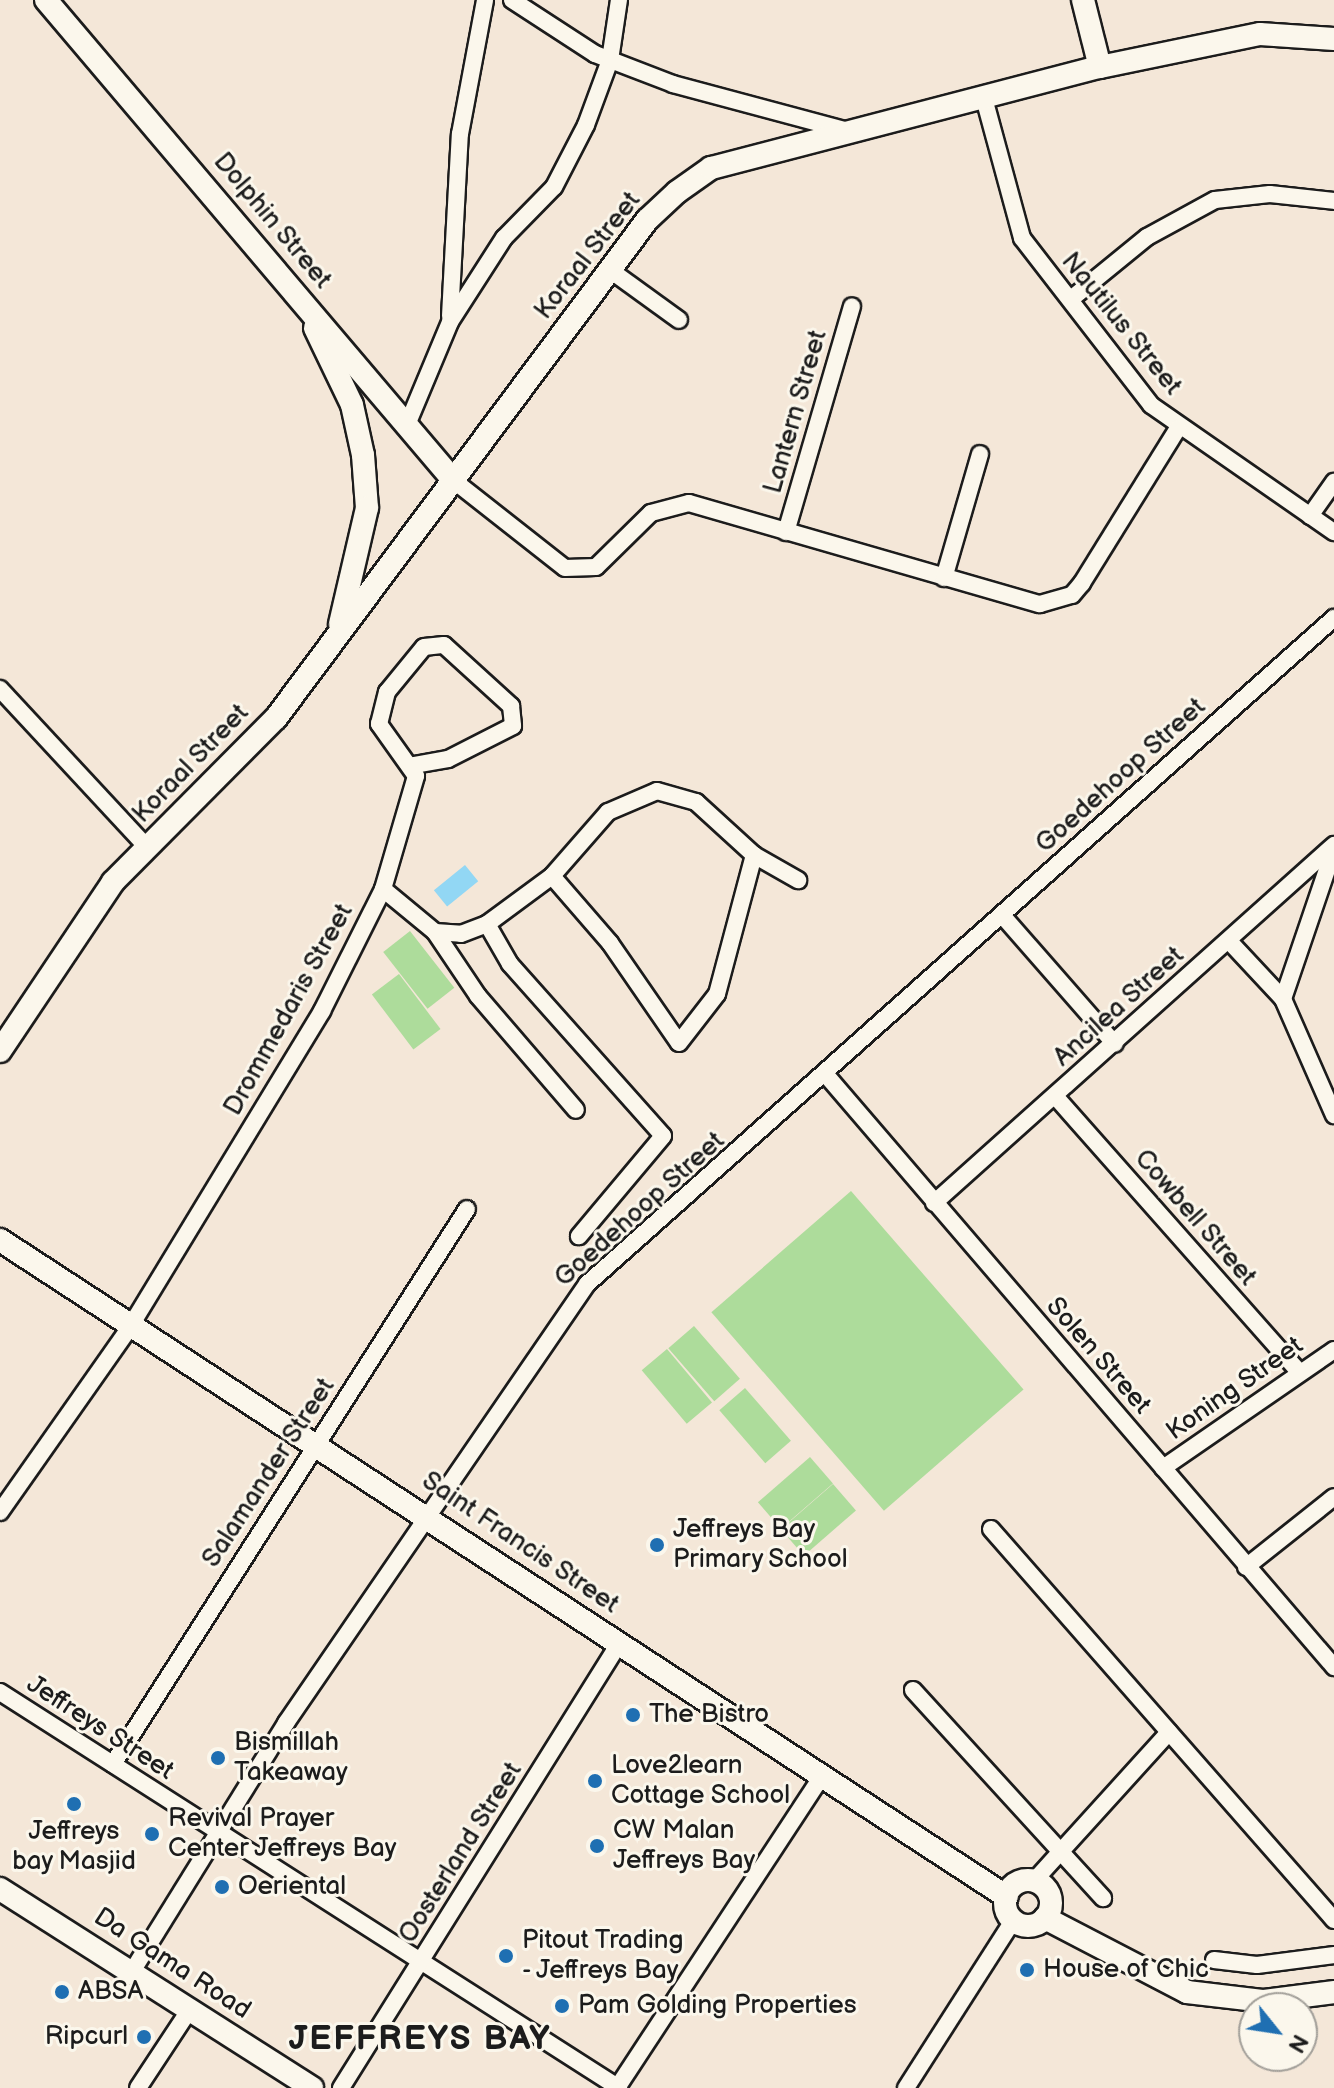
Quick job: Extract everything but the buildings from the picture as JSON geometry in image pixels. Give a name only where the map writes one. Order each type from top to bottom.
[{"type":"street","name":"Dolphin Street","points":[[46,0],[453,480]]},
{"type":"street","points":[[450,322],[460,134],[485,0]]},
{"type":"street","points":[[512,0],[610,60],[852,132]]},
{"type":"street","points":[[407,425],[450,322],[504,238],[554,187],[610,60],[619,0]]},
{"type":"street","points":[[1083,0],[1100,67]]},
{"type":"street","name":"Koraal Street","points":[[0,1051],[113,882],[276,718],[647,220],[711,168],[1100,67],[1260,34],[1334,39]]},
{"type":"street","name":"Nautilus Street","points":[[984,98],[1009,209],[1022,238],[1151,405],[1178,428],[1334,532]]},
{"type":"street","points":[[1071,299],[1147,237],[1215,200],[1270,194],[1334,201]]},
{"type":"street","points":[[610,270],[679,320]]},
{"type":"street","points":[[301,298],[352,405],[363,455],[367,508],[333,644]]},
{"type":"street","name":"Lantern Street","points":[[786,532],[852,306]]},
{"type":"street","name":"Lantern Street","points":[[453,480],[565,568],[581,571],[612,557],[665,506],[689,503],[1040,604],[1072,595],[1178,428]]},
{"type":"street","points":[[944,578],[980,454]]},
{"type":"street","points":[[1310,516],[1334,482]]},
{"type":"street","name":"Goedehoop Street","points":[[133,1970],[219,1832],[428,1513],[587,1284],[827,1076],[1334,618]]},
{"type":"street","points":[[444,645],[511,706],[513,726],[448,759],[414,765],[379,724],[387,692],[424,647],[444,645]]},
{"type":"street","points":[[0,689],[148,848]]},
{"type":"street","name":"Drommedaris Street","points":[[0,1512],[130,1327],[322,1011],[383,889],[414,765]]},
{"type":"street","points":[[435,932],[461,934],[487,924],[552,876],[608,812],[657,791],[696,802],[754,855],[798,880]]},
{"type":"street","points":[[1283,999],[1334,847]]},
{"type":"street","name":"Ancilea Street","points":[[934,1203],[1334,847]]},
{"type":"street","points":[[552,876],[610,943],[679,1043],[717,994],[754,855]]},
{"type":"street","points":[[383,889],[435,932],[478,996],[576,1110]]},
{"type":"street","points":[[1002,915],[1115,1044]]},
{"type":"street","points":[[487,924],[510,964],[663,1136],[579,1236]]},
{"type":"street","points":[[1229,941],[1283,999],[1334,1115]]},
{"type":"street","name":"Solen Street","points":[[827,1076],[1334,1667]]},
{"type":"street","name":"Cowbell Street","points":[[1055,1096],[1298,1371]]},
{"type":"street","name":"Salamander Street","points":[[113,1764],[467,1209]]},
{"type":"street","name":"Saint Francis Street","points":[[0,1240],[130,1327],[428,1513],[820,1779],[1007,1897]]},
{"type":"street","name":"Koning Street","points":[[1163,1468],[1298,1371],[1334,1350]]},
{"type":"street","points":[[1246,1567],[1334,1497]]},
{"type":"street","points":[[991,1529],[1334,1920]]},
{"type":"street","name":"Oosterland Street","points":[[341,2088],[620,1642]]},
{"type":"street","points":[[913,1690],[1061,1847],[1103,1898]]},
{"type":"street","name":"Jeffreys Street","points":[[0,1692],[423,1960],[618,2088]]},
{"type":"street","points":[[1034,1881],[1061,1847],[1169,1732]]},
{"type":"street","points":[[618,2088],[820,1779]]},
{"type":"street","points":[[906,2088],[1013,1921],[1007,1897],[1019,1882],[1034,1881],[1050,1895],[1045,1918]]},
{"type":"street","name":"Da Gama Road","points":[[0,1889],[133,1970],[312,2088]]},
{"type":"street","points":[[1013,1921],[1027,1927],[1045,1918]]},
{"type":"street","points":[[1045,1918],[1187,1992],[1264,2001],[1334,1992]]},
{"type":"street","points":[[1214,1960],[1257,1965],[1334,1955]]},
{"type":"street","points":[[138,2088],[190,2009]]},
{"type":"green space","points":[[410,931],[454,988],[428,1009],[383,952]]},
{"type":"green space","points":[[399,974],[441,1029],[413,1050],[372,994]]},
{"type":"green space","points":[[851,1191],[1024,1389],[884,1511],[711,1312]]},
{"type":"green space","points":[[694,1326],[740,1379],[714,1401],[668,1348]]},
{"type":"green space","points":[[667,1349],[712,1403],[687,1424],[642,1370]]},
{"type":"green space","points":[[745,1388],[791,1441],[765,1463],[719,1410]]},
{"type":"green space","points":[[810,1457],[833,1483],[781,1529],[758,1502]]},
{"type":"green space","points":[[833,1484],[856,1510],[804,1556],[781,1529]]},
{"type":"water","points":[[465,865],[478,881],[447,906],[434,890]]},
{"type":"place","name":"Jeffreys Bay Primary School","points":[[657,1545]]},
{"type":"place","name":"The Bistro","points":[[633,1715]]},
{"type":"place","name":"Bismillah Takeaway","points":[[218,1758]]},
{"type":"place","name":"Love2learn Cottage School","points":[[595,1781]]},
{"type":"place","name":"Jeffreys bay Masjid","points":[[74,1804]]},
{"type":"place","name":"Revival Prayer Center Jeffreys Bay","points":[[152,1834]]},
{"type":"place","name":"CW Malan Jeffreys Bay","points":[[597,1846]]},
{"type":"place","name":"Oeriental","points":[[222,1887]]},
{"type":"place","name":"Pitout Trading - Jeffreys Bay","points":[[506,1956]]},
{"type":"place","name":"House of Chic","points":[[1027,1970]]},
{"type":"place","name":"ABSA","points":[[62,1992]]},
{"type":"place","name":"Pam Golding Properties","points":[[562,2006]]},
{"type":"place","name":"Ripcurl","points":[[144,2037]]},
{"type":"district","name":"JEFFREYS BAY","points":[[420,2039]]}]
